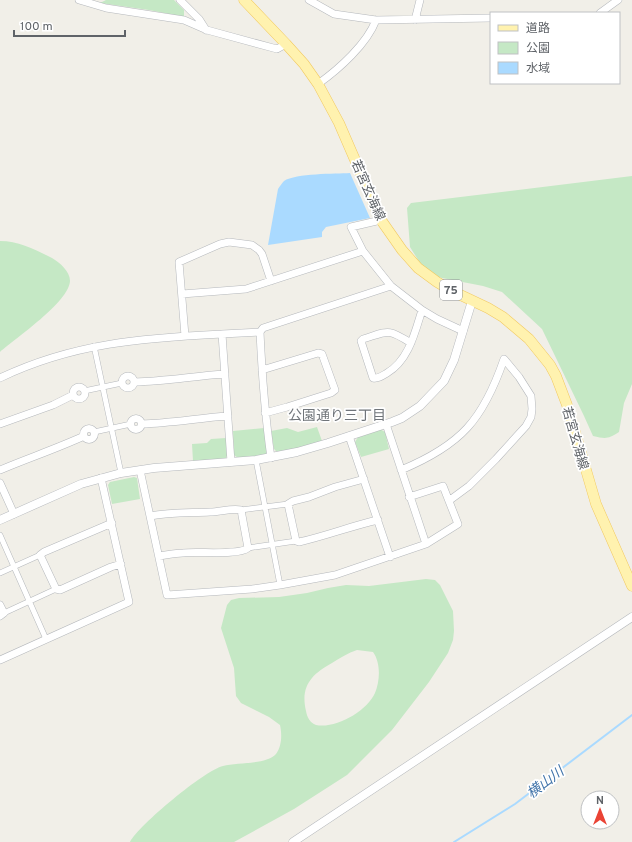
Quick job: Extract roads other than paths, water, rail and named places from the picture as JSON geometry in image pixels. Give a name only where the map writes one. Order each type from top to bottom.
[{"type":"main road","name":"若宮玄海線","points":[[244,0],[304,64],[318,84],[340,123],[381,220],[402,250],[418,268],[452,291],[503,317],[539,350],[556,376],[567,405],[596,504],[632,586]]},
{"type":"street","points":[[79,0],[106,8],[184,20],[207,30],[277,49],[286,44]]},
{"type":"street","points":[[180,0],[199,19],[207,30]]},
{"type":"street","points":[[309,0],[334,14],[376,20],[490,18]]},
{"type":"street","points":[[415,20],[420,0]]},
{"type":"street","points":[[601,12],[618,0]]},
{"type":"street","points":[[318,84],[333,73],[355,50],[373,28],[376,20]]},
{"type":"street","points":[[381,220],[351,227],[363,251],[391,286],[422,310],[463,331]]},
{"type":"street","points":[[185,336],[179,262],[220,244],[229,242],[252,245],[262,254],[271,281]]},
{"type":"street","points":[[182,294],[246,289],[363,251]]},
{"type":"street","points":[[0,378],[46,359],[94,346],[132,340],[260,332],[263,328],[391,286]]},
{"type":"street","points":[[0,520],[76,487],[121,472],[271,458],[319,446],[402,418],[424,402],[444,381],[454,360],[472,301]]},
{"type":"street","points":[[411,343],[390,332],[385,332],[363,339],[361,341],[373,378],[377,379],[390,372],[404,357],[411,343],[422,310]]},
{"type":"street","points":[[260,332],[265,413],[271,458]]},
{"type":"street","points":[[222,334],[231,462]]},
{"type":"street","points":[[94,346],[121,472]]},
{"type":"street","points":[[262,370],[318,353],[322,354],[335,390],[331,394],[287,408],[265,413]]},
{"type":"street","points":[[401,470],[425,460],[444,449],[472,424],[490,397],[504,359],[520,377],[531,396],[531,417],[526,426],[496,459],[469,486],[450,500]]},
{"type":"street","points":[[0,424],[53,405],[73,395],[76,398],[81,398],[84,395],[84,391],[122,383],[127,376],[132,378],[135,382],[163,381],[225,374]]},
{"type":"street","points":[[0,470],[27,458],[58,448],[84,436],[88,439],[92,439],[94,432],[130,424],[131,421],[136,418],[140,420],[142,424],[167,423],[199,418],[228,416]]},
{"type":"street","points":[[386,424],[409,497],[426,544]]},
{"type":"street","points":[[349,436],[390,556]]},
{"type":"street","points":[[256,460],[280,585]]},
{"type":"street","points":[[140,470],[167,595],[252,589],[336,575],[426,544],[458,524],[450,500],[443,486],[409,497]]},
{"type":"street","points":[[0,660],[129,602],[102,478]]},
{"type":"street","points":[[150,516],[165,513],[211,512],[265,508],[288,504],[293,501],[364,479]]},
{"type":"street","points":[[0,483],[14,514]]},
{"type":"street","points":[[288,504],[296,541]]},
{"type":"street","points":[[241,510],[248,548]]},
{"type":"street","points":[[159,556],[184,553],[230,552],[296,541],[299,542],[378,520]]},
{"type":"street","points":[[0,573],[44,552],[112,523]]},
{"type":"street","points":[[0,535],[46,639]]},
{"type":"street","points":[[40,555],[56,589]]},
{"type":"street","points":[[0,605],[2,615],[56,589],[60,590],[121,564]]},
{"type":"street","points":[[293,842],[632,617]]},
{"type":"water","points":[[350,173],[370,218],[326,227],[322,232],[322,237],[268,245],[278,189],[284,181],[290,178],[306,175]]},
{"type":"waterway","name":"横山川","points":[[454,842],[515,804],[632,715]]},
{"type":"district","name":"公園通り三丁目","points":[[337,415]]}]
